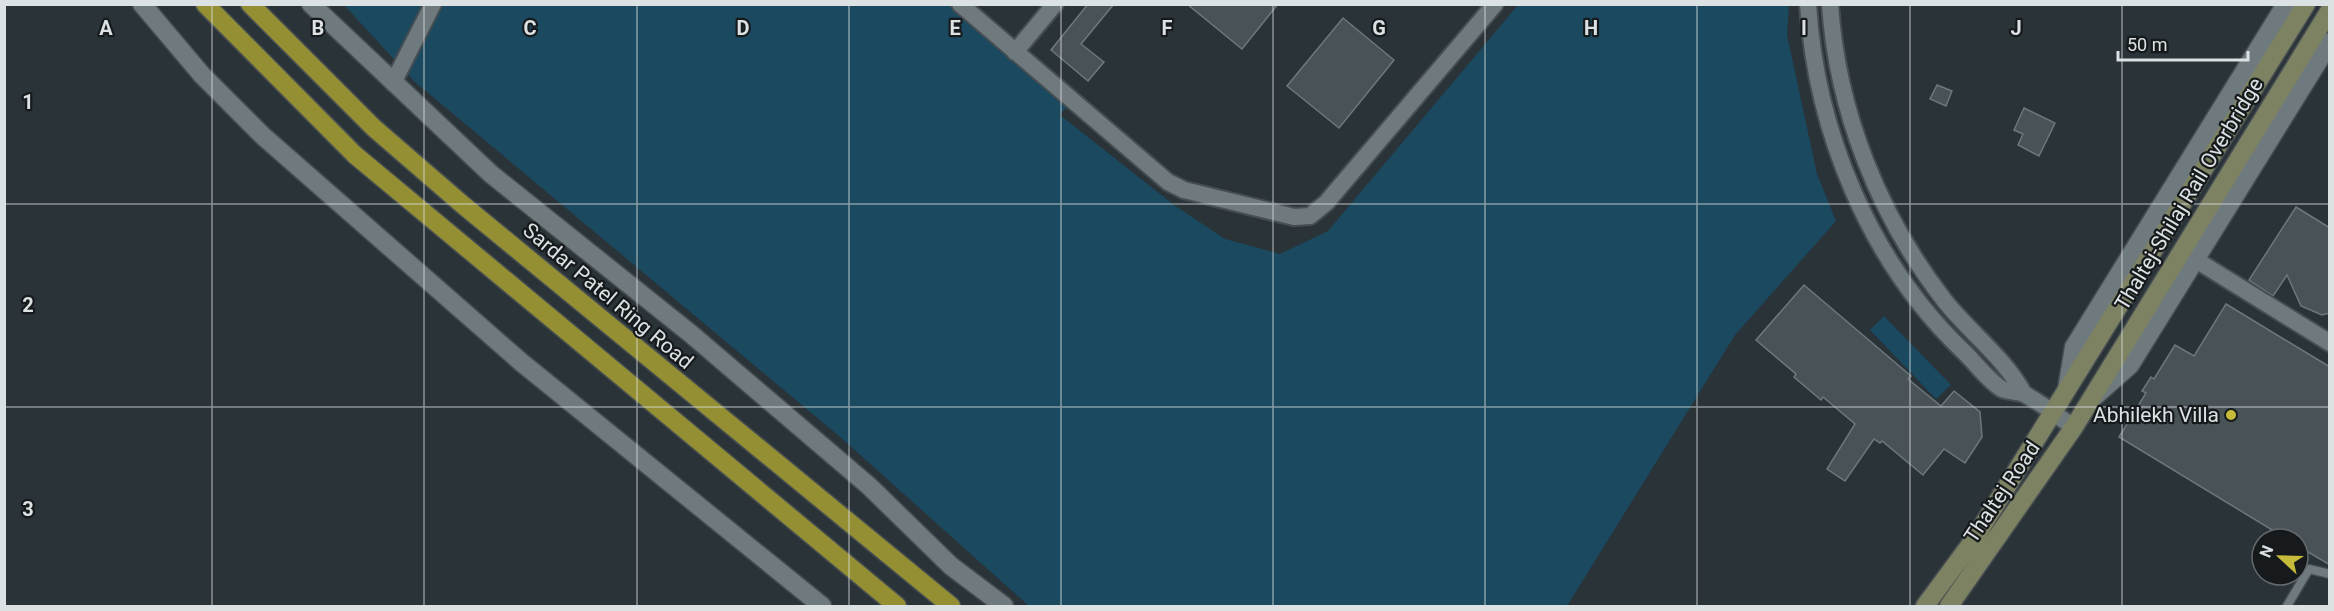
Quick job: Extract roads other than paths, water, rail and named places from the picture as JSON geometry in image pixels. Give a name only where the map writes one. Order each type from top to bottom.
[{"type":"highway","points":[[205,4],[355,155],[897,606]]},
{"type":"highway","name":"Sardar Patel Ring Road","points":[[250,4],[374,128],[463,205],[951,606]]},
{"type":"main road","name":"Thaltej-Shilaj Rail Overbridge","points":[[1924,606],[1973,541],[2306,4]]},
{"type":"main road","name":"Thaltej-Shilaj Rail Overbridge","points":[[2089,402],[2330,10]]},
{"type":"main road","name":"Thaltej Road","points":[[1949,606],[2089,402]]},
{"type":"street","points":[[142,4],[202,75],[280,152],[521,362],[821,606]]},
{"type":"street","name":"Sardar Patel Ring Road","points":[[311,4],[491,174],[700,342],[869,486],[951,566],[1004,606]]},
{"type":"street","points":[[393,83],[433,4]]},
{"type":"street","points":[[960,4],[1168,182],[1184,190],[1294,217],[1310,216],[1326,203],[1495,4]]},
{"type":"street","points":[[1015,52],[1055,4]]},
{"type":"street","points":[[1808,4],[1816,74],[1852,185],[1873,233],[1917,303],[1939,328],[2003,389],[2024,394],[2074,427]]},
{"type":"street","points":[[1830,4],[1840,76],[1868,169],[1889,217],[1913,258],[1945,301],[2014,375],[2024,394]]},
{"type":"street","points":[[2067,389],[2074,347],[2286,4]]},
{"type":"street","points":[[2089,402],[2130,365],[2330,42]]},
{"type":"street","points":[[2196,260],[2330,342]]},
{"type":"lane","points":[[2287,606],[2309,569],[2330,574]]},
{"type":"place","name":"Abhilekh Villa","points":[[2231,415]]}]
